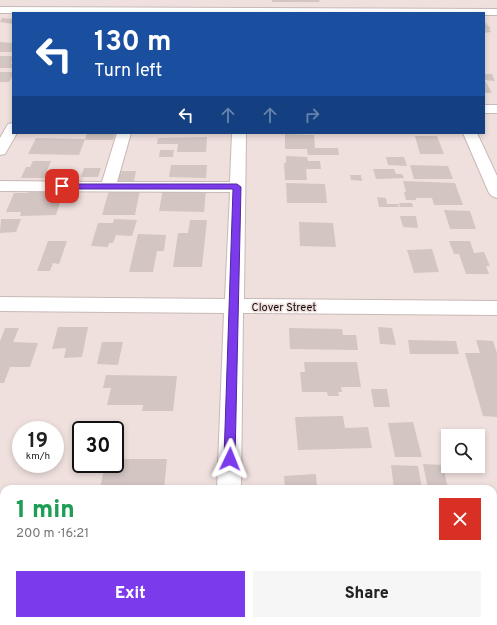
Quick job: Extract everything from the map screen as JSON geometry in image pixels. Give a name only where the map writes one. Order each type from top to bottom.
[{"type":"street","points":[[74,12],[80,0]]},
{"type":"street","points":[[244,0],[244,12]]},
{"type":"street","points":[[410,0],[415,12]]},
{"type":"street","points":[[0,10],[74,12],[497,12]]},
{"type":"street","points":[[485,109],[497,109]]},
{"type":"street","points":[[0,151],[12,129]]},
{"type":"street","points":[[108,186],[124,134]]},
{"type":"street","points":[[229,485],[239,134]]},
{"type":"street","points":[[470,134],[497,193]]},
{"type":"street","points":[[0,186],[237,187]]},
{"type":"street","name":"Clover Street","points":[[0,304],[497,308]]},
{"type":"building","points":[[272,0],[319,0],[320,2],[272,2]]},
{"type":"building","points":[[2,18],[12,19],[12,24],[0,22]]},
{"type":"building","points":[[485,22],[491,29],[489,29],[491,32],[485,33]]},
{"type":"building","points":[[0,42],[12,43],[12,52],[0,52]]},
{"type":"building","points":[[0,56],[12,56],[12,68],[0,68]]},
{"type":"building","points":[[0,72],[12,72],[12,77],[9,82],[0,82]]},
{"type":"building","points":[[485,74],[492,74],[495,81],[485,80]]},
{"type":"building","points":[[485,82],[486,82],[492,93],[485,93]]},
{"type":"building","points":[[87,134],[115,134],[113,140],[85,140]]},
{"type":"building","points":[[285,134],[314,135],[315,148],[338,148],[339,155],[308,155],[307,149],[285,149]]},
{"type":"building","points":[[415,136],[437,136],[444,154],[420,154]]},
{"type":"building","points":[[207,137],[206,152],[177,152],[178,144],[157,144],[158,138]]},
{"type":"building","points":[[36,138],[85,139],[79,155],[28,154]]},
{"type":"building","points":[[160,150],[174,150],[173,157],[159,157]]},
{"type":"building","points":[[286,156],[307,157],[308,161],[320,161],[321,169],[306,169],[307,180],[285,180],[284,163],[286,163]]},
{"type":"building","points":[[386,157],[404,157],[407,166],[388,165]]},
{"type":"building","points":[[33,161],[51,161],[44,178],[21,178],[26,167],[30,167]]},
{"type":"building","points":[[171,165],[207,165],[206,178],[169,177]]},
{"type":"building","points":[[410,165],[448,166],[453,179],[414,179]]},
{"type":"building","points":[[84,168],[101,168],[98,177],[81,177]]},
{"type":"building","points":[[373,169],[394,169],[396,174],[402,174],[404,178],[376,179]]},
{"type":"building","points":[[120,171],[136,171],[134,181],[118,181]]},
{"type":"building","points":[[350,175],[361,175],[362,181],[351,180]]},
{"type":"building","points":[[403,181],[455,183],[463,205],[434,205],[432,198],[416,198],[416,200],[406,200],[404,192],[406,192]]},
{"type":"building","points":[[286,183],[325,184],[327,203],[287,203]]},
{"type":"building","points":[[163,189],[206,190],[204,212],[159,211]]},
{"type":"building","points":[[64,190],[56,215],[20,216],[21,212],[6,212],[14,193]]},
{"type":"building","points":[[109,190],[140,190],[135,215],[102,215]]},
{"type":"building","points":[[377,197],[386,198],[387,204],[398,204],[399,207],[379,207]]},
{"type":"building","points":[[399,203],[412,203],[413,207],[400,207]]},
{"type":"building","points":[[444,210],[470,211],[476,229],[450,229]]},
{"type":"building","points":[[400,216],[416,216],[418,228],[403,227]]},
{"type":"building","points":[[1,219],[21,219],[16,232],[0,233]]},
{"type":"building","points":[[114,219],[137,220],[132,236],[116,235],[113,243],[109,243],[108,247],[91,246],[98,223],[113,223]]},
{"type":"building","points":[[190,220],[207,220],[202,267],[173,267],[178,233],[188,233]]},
{"type":"building","points":[[299,222],[333,223],[336,247],[300,246]]},
{"type":"building","points":[[138,234],[166,235],[164,251],[157,251],[153,272],[129,272]]},
{"type":"building","points":[[48,241],[67,241],[59,264],[53,263],[50,271],[37,271]]},
{"type":"building","points":[[449,241],[470,241],[474,253],[484,252],[490,266],[486,266],[489,274],[466,274],[459,254],[454,254]]},
{"type":"building","points":[[432,249],[439,272],[414,273],[407,250]]},
{"type":"building","points":[[58,327],[88,327],[82,357],[64,358],[66,348],[52,349]]},
{"type":"building","points":[[378,327],[392,328],[396,345],[380,344]]},
{"type":"building","points":[[5,328],[19,328],[13,342],[38,343],[30,367],[10,367],[4,383],[0,383],[0,341]]},
{"type":"building","points":[[289,328],[342,329],[343,335],[356,335],[358,350],[290,349]]},
{"type":"building","points":[[408,340],[456,341],[459,354],[410,354]]},
{"type":"building","points":[[476,340],[493,341],[497,353],[497,417],[483,416],[465,353],[480,353]]},
{"type":"building","points":[[102,342],[123,342],[118,365],[97,364]]},
{"type":"building","points":[[304,362],[357,362],[361,387],[341,387],[342,392],[338,392],[339,396],[328,396],[327,392],[302,392],[300,372],[305,372]]},
{"type":"building","points":[[106,375],[177,376],[173,411],[142,411],[143,405],[107,405],[111,388],[103,388]]},
{"type":"building","points":[[371,389],[387,389],[390,407],[374,407]]},
{"type":"building","points":[[343,416],[345,428],[368,427],[372,448],[298,450],[295,417]]},
{"type":"building","points":[[413,422],[422,457],[395,457],[388,423]]},
{"type":"building","points":[[124,459],[167,459],[164,485],[101,485],[103,473],[124,473]]},
{"type":"building","points":[[423,464],[441,465],[441,473],[445,473],[447,485],[427,485]]},
{"type":"building","points":[[391,465],[418,466],[421,485],[394,485]]},
{"type":"building","points":[[316,474],[317,485],[285,485],[284,476]]},
{"type":"route","points":[[62,186],[237,187],[230,459]]}]
